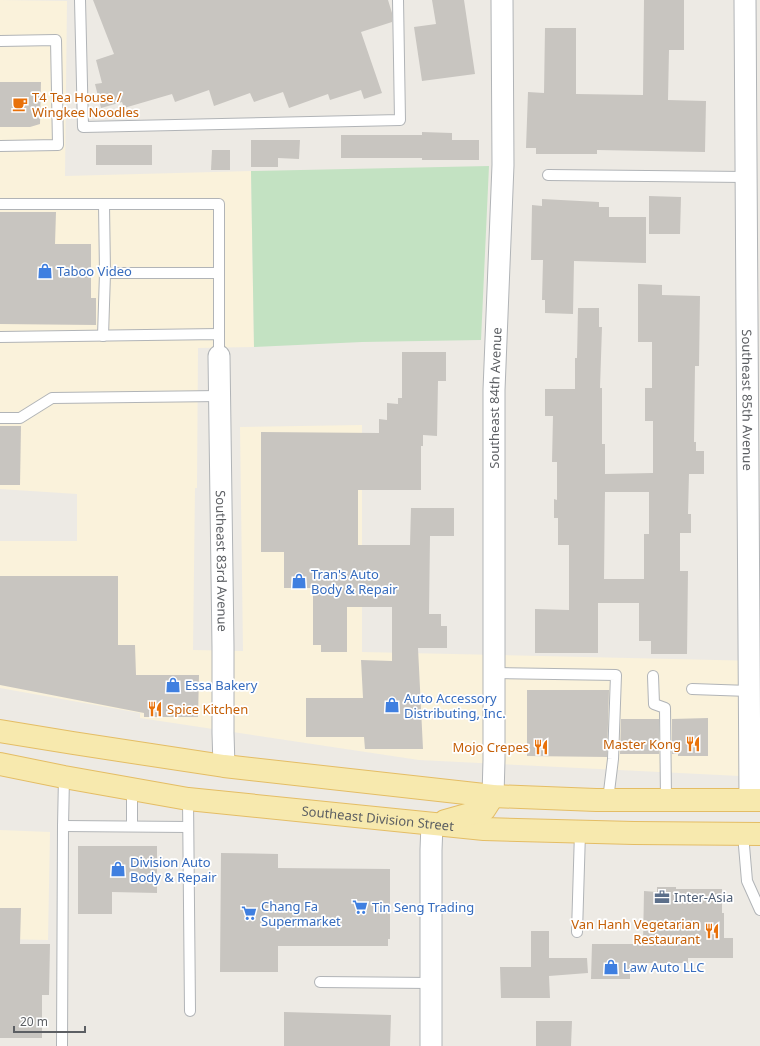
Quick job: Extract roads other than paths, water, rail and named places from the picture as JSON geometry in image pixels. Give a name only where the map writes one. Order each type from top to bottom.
[{"type":"main road","points":[[0,731],[224,766],[493,796],[608,800],[755,800]]},
{"type":"main road","name":"Southeast Division Street","points":[[0,764],[64,777],[188,798],[484,829],[580,832],[751,834]]},
{"type":"main road","points":[[432,824],[484,810],[493,796]]},
{"type":"street","name":"Southeast 84th Avenue","points":[[493,796],[494,390],[503,165],[502,0]]},
{"type":"street","name":"Southeast 85th Avenue","points":[[745,0],[745,177],[754,488],[754,630],[749,691],[755,800]]},
{"type":"street","name":"Southeast 83rd Avenue","points":[[219,356],[224,766]]},
{"type":"street","points":[[431,1046],[432,824]]},
{"type":"lane","points":[[80,0],[83,127],[400,120],[398,0]]},
{"type":"lane","points":[[0,41],[56,40],[58,145],[0,146]]},
{"type":"lane","points":[[548,176],[745,177]]},
{"type":"lane","points":[[0,204],[219,204],[219,356]]},
{"type":"lane","points":[[103,336],[105,273],[104,204]]},
{"type":"lane","points":[[105,273],[219,273]]},
{"type":"lane","points":[[0,337],[219,334]]},
{"type":"lane","points":[[0,418],[20,418],[52,398],[220,396]]},
{"type":"lane","points":[[494,673],[616,675],[613,759],[608,800]]},
{"type":"lane","points":[[653,676],[654,704],[665,708],[666,800]]},
{"type":"lane","points":[[692,689],[749,691]]},
{"type":"lane","points":[[62,1046],[64,777]]},
{"type":"lane","points":[[132,789],[132,826]]},
{"type":"lane","points":[[188,798],[190,1011]]},
{"type":"lane","points":[[63,826],[188,827]]},
{"type":"lane","points":[[578,932],[580,832]]},
{"type":"lane","points":[[751,834],[747,881],[760,910]]},
{"type":"lane","points":[[320,982],[431,983]]},
{"type":"place","name":"T4 Tea House / Wingkee Noodles","points":[[20,104]]},
{"type":"place","name":"Taboo Video","points":[[45,271]]},
{"type":"place","name":"Tran's Auto Body & Repair","points":[[299,581]]},
{"type":"place","name":"Essa Bakery","points":[[173,685]]},
{"type":"place","name":"Auto Accessory Distributing, Inc.","points":[[392,705]]},
{"type":"place","name":"Spice Kitchen","points":[[155,709]]},
{"type":"place","name":"Master Kong","points":[[693,744]]},
{"type":"place","name":"Mojo Crepes","points":[[541,747]]},
{"type":"place","name":"Division Auto Body & Repair","points":[[118,869]]},
{"type":"place","name":"Inter-Asia","points":[[662,897]]},
{"type":"place","name":"Tin Seng Trading","points":[[360,907]]},
{"type":"place","name":"Chang Fa Supermarket","points":[[249,913]]},
{"type":"place","name":"Van Hanh Vegetarian Restaurant","points":[[712,931]]},
{"type":"place","name":"Law Auto LLC","points":[[611,967]]}]
